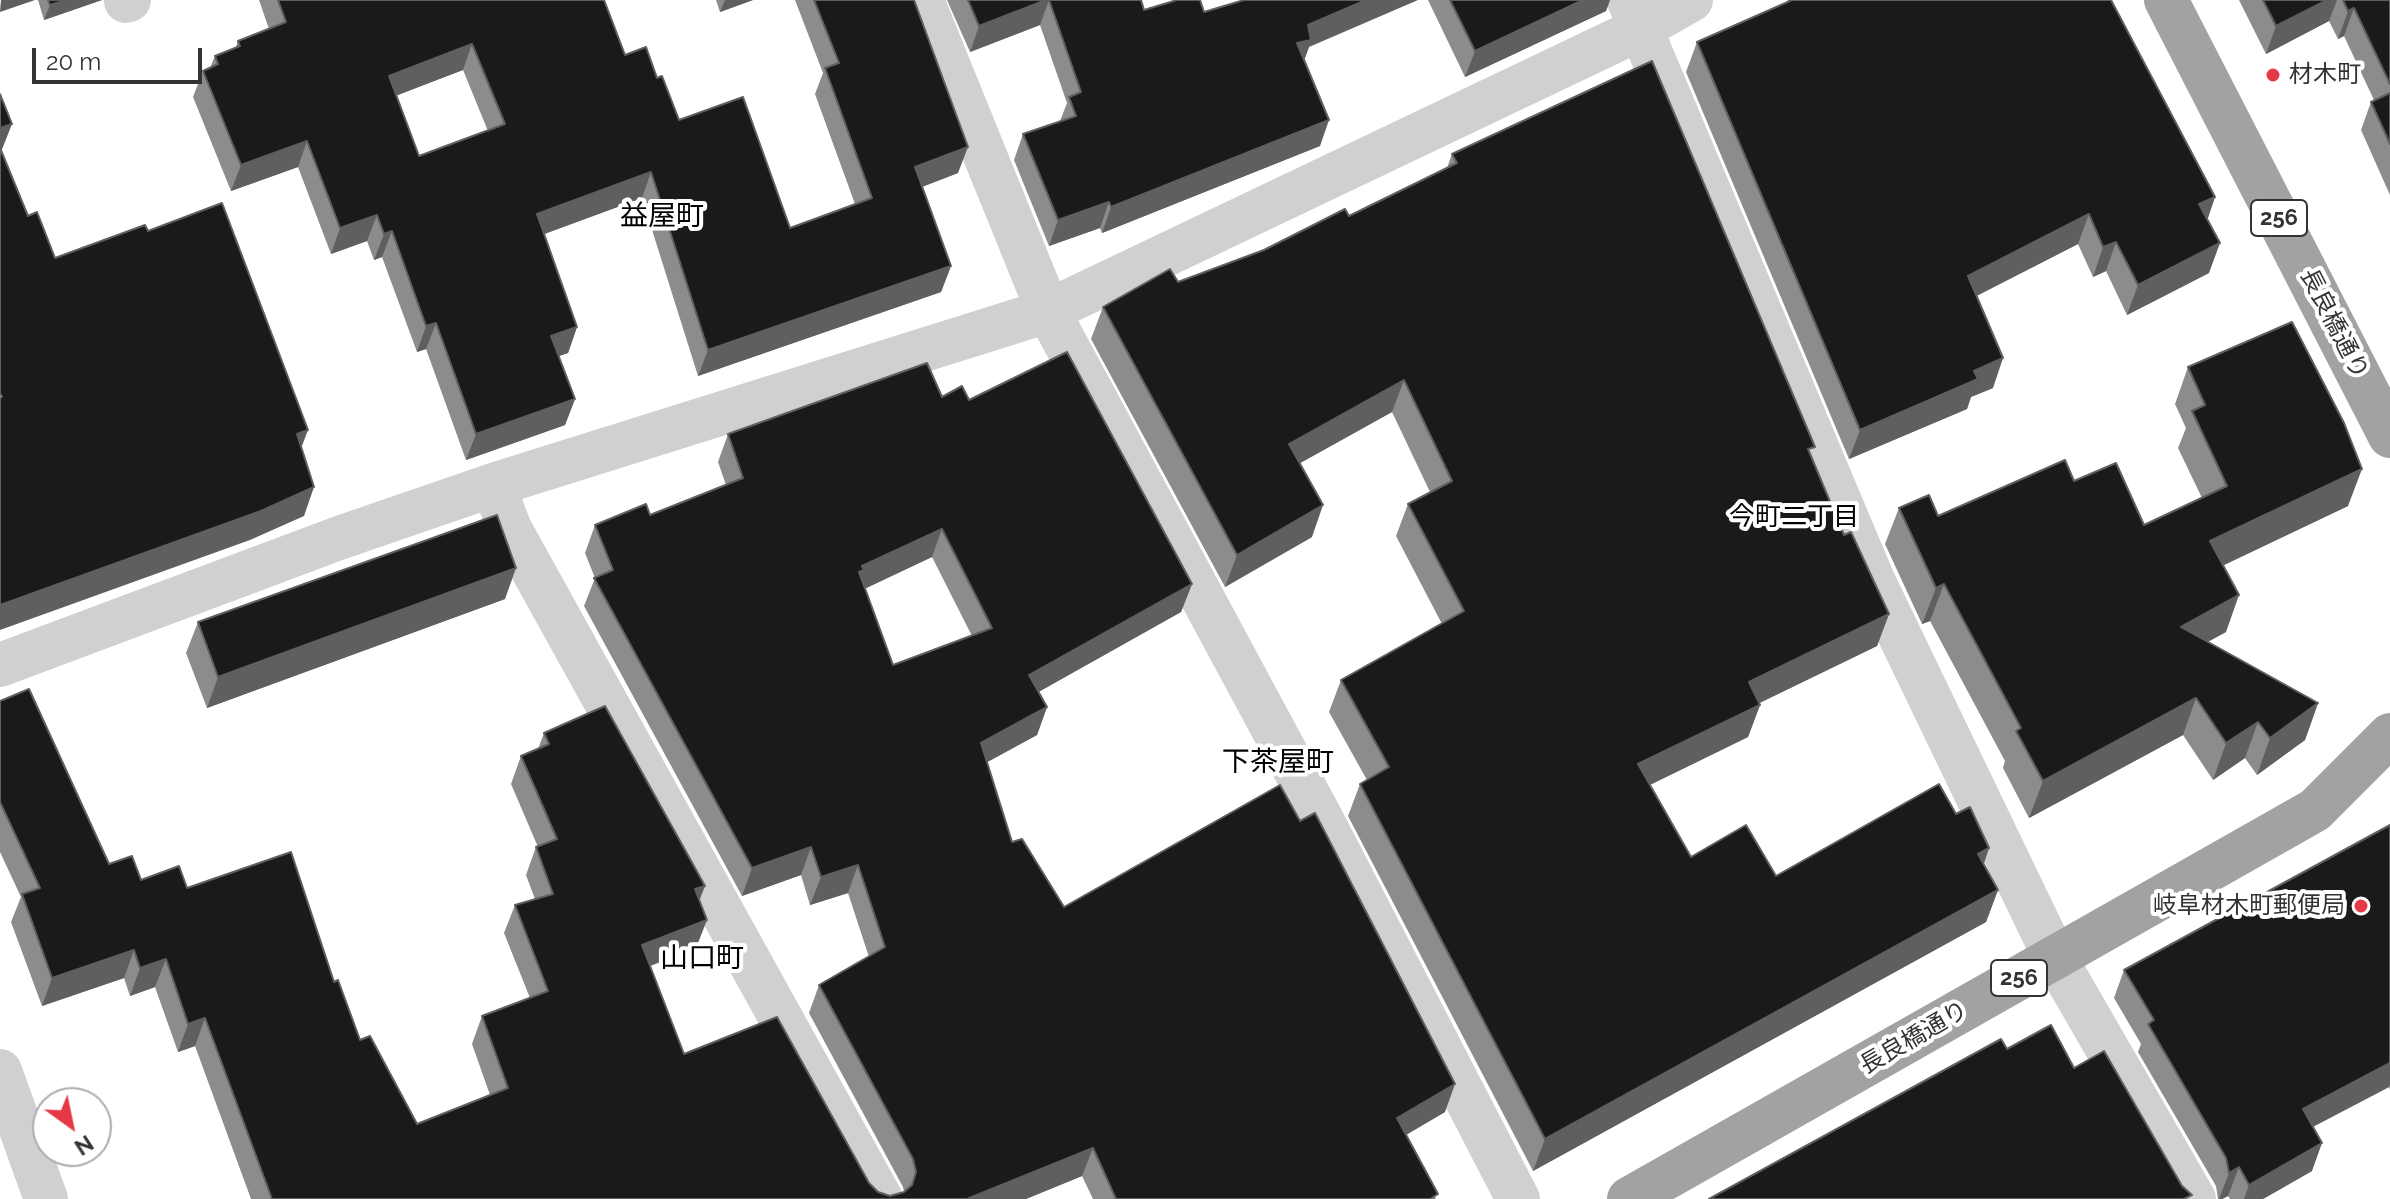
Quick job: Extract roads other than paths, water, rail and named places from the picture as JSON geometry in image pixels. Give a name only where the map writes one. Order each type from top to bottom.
[{"type":"highway","name":"長良橋通り","points":[[2166,0],[2389,429]]},
{"type":"highway","name":"長良橋通り","points":[[1629,1199],[2315,810],[2390,735]]},
{"type":"street","points":[[922,0],[1048,311],[1322,820],[1518,1199]]},
{"type":"street","points":[[0,665],[493,485],[1048,311],[1635,14],[1691,0]]},
{"type":"street","points":[[1635,14],[1873,580],[2055,958],[2194,1199]]},
{"type":"street","points":[[493,485],[510,529],[881,1199]]},
{"type":"street","points":[[0,1071],[46,1199]]},
{"type":"place","name":"材木町","points":[[2273,75]]},
{"type":"place","name":"岐阜材木町郵便局","points":[[2361,906]]},
{"type":"district","name":"益屋町","points":[[662,217]]},
{"type":"district","name":"今町二丁目","points":[[1794,517]]},
{"type":"district","name":"下茶屋町","points":[[1278,763]]},
{"type":"district","name":"山口町","points":[[702,959]]}]
